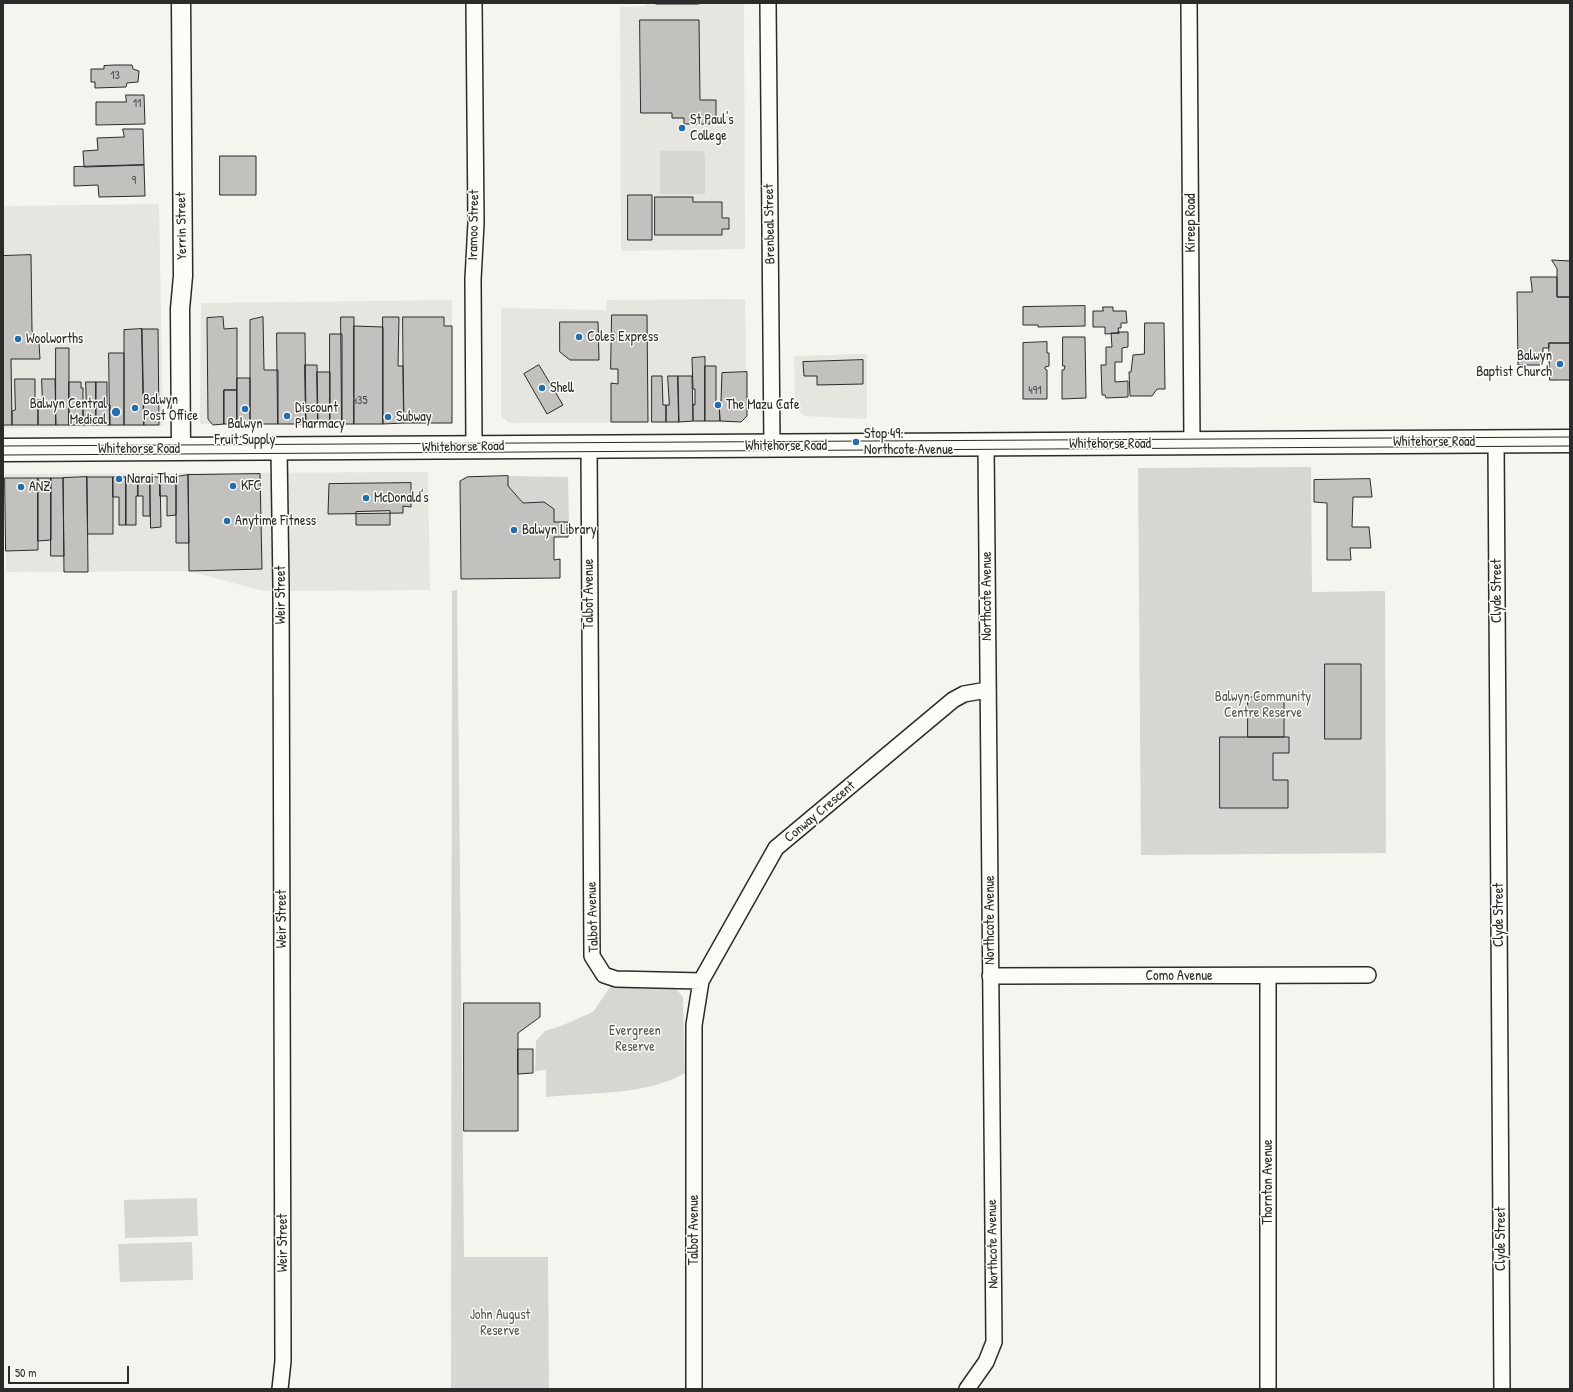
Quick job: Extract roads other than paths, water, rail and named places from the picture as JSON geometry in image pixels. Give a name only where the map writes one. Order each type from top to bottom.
[{"type":"main road","name":"Whitehorse Road","points":[[3,450],[1570,441]]},
{"type":"street","name":"Yerrin Street","points":[[181,3],[183,276],[180,309],[181,449]]},
{"type":"street","name":"Iramoo Street","points":[[474,3],[476,215],[473,279],[474,447]]},
{"type":"street","name":"Brenbeal Street","points":[[768,3],[772,446]]},
{"type":"street","name":"Kireep Road","points":[[1189,3],[1192,444]]},
{"type":"street","name":"Clyde Street","points":[[1496,442],[1502,1389]]},
{"type":"street","name":"Northcote Avenue","points":[[967,1389],[986,1362],[994,1342],[986,445]]},
{"type":"street","name":"Talbot Avenue","points":[[588,447],[592,956],[604,975],[616,979],[701,981],[694,1024],[694,1389]]},
{"type":"street","name":"Weir Street","points":[[279,449],[281,588],[283,1353],[280,1389]]},
{"type":"street","name":"Conway Crescent","points":[[701,981],[776,848],[953,700],[964,694],[987,690]]},
{"type":"street","name":"Como Avenue","points":[[990,976],[1368,975]]},
{"type":"street","name":"Thornton Avenue","points":[[1268,976],[1268,1389]]},
{"type":"tram line","points":[[3,446],[1570,437]]},
{"type":"tram line","points":[[3,455],[1570,446]]},
{"type":"place","name":"St Paul's College","points":[[682,128]]},
{"type":"place","name":"Coles Express","points":[[579,337]]},
{"type":"place","name":"Woolworths","points":[[18,339]]},
{"type":"place","name":"Balwyn Baptist Church","points":[[1560,364]]},
{"type":"place","name":"Shell","points":[[542,388]]},
{"type":"place","name":"The Mazu Cafe","points":[[718,405]]},
{"type":"place","name":"Balwyn Post Office","points":[[135,408]]},
{"type":"place","name":"Balwyn Fruit Supply","points":[[245,409]]},
{"type":"place","name":"Balwyn Central Medical","points":[[116,412]]},
{"type":"place","name":"Discount Pharmacy","points":[[287,416]]},
{"type":"place","name":"Subway","points":[[388,417]]},
{"type":"place","name":"Stop 49: Northcote Avenue","points":[[856,442]]},
{"type":"place","name":"Narai Thai","points":[[119,479]]},
{"type":"place","name":"KFC","points":[[233,486]]},
{"type":"place","name":"ANZ","points":[[21,487]]},
{"type":"place","name":"McDonald's","points":[[366,498]]},
{"type":"place","name":"Anytime Fitness","points":[[227,521]]},
{"type":"place","name":"Balwyn Library","points":[[514,530]]},
{"type":"park label","name":"Balwyn Community Centre Reserve","points":[[1263,706]]},
{"type":"park label","name":"Evergreen Reserve","points":[[635,1040]]},
{"type":"park label","name":"John August Reserve","points":[[500,1324]]}]
